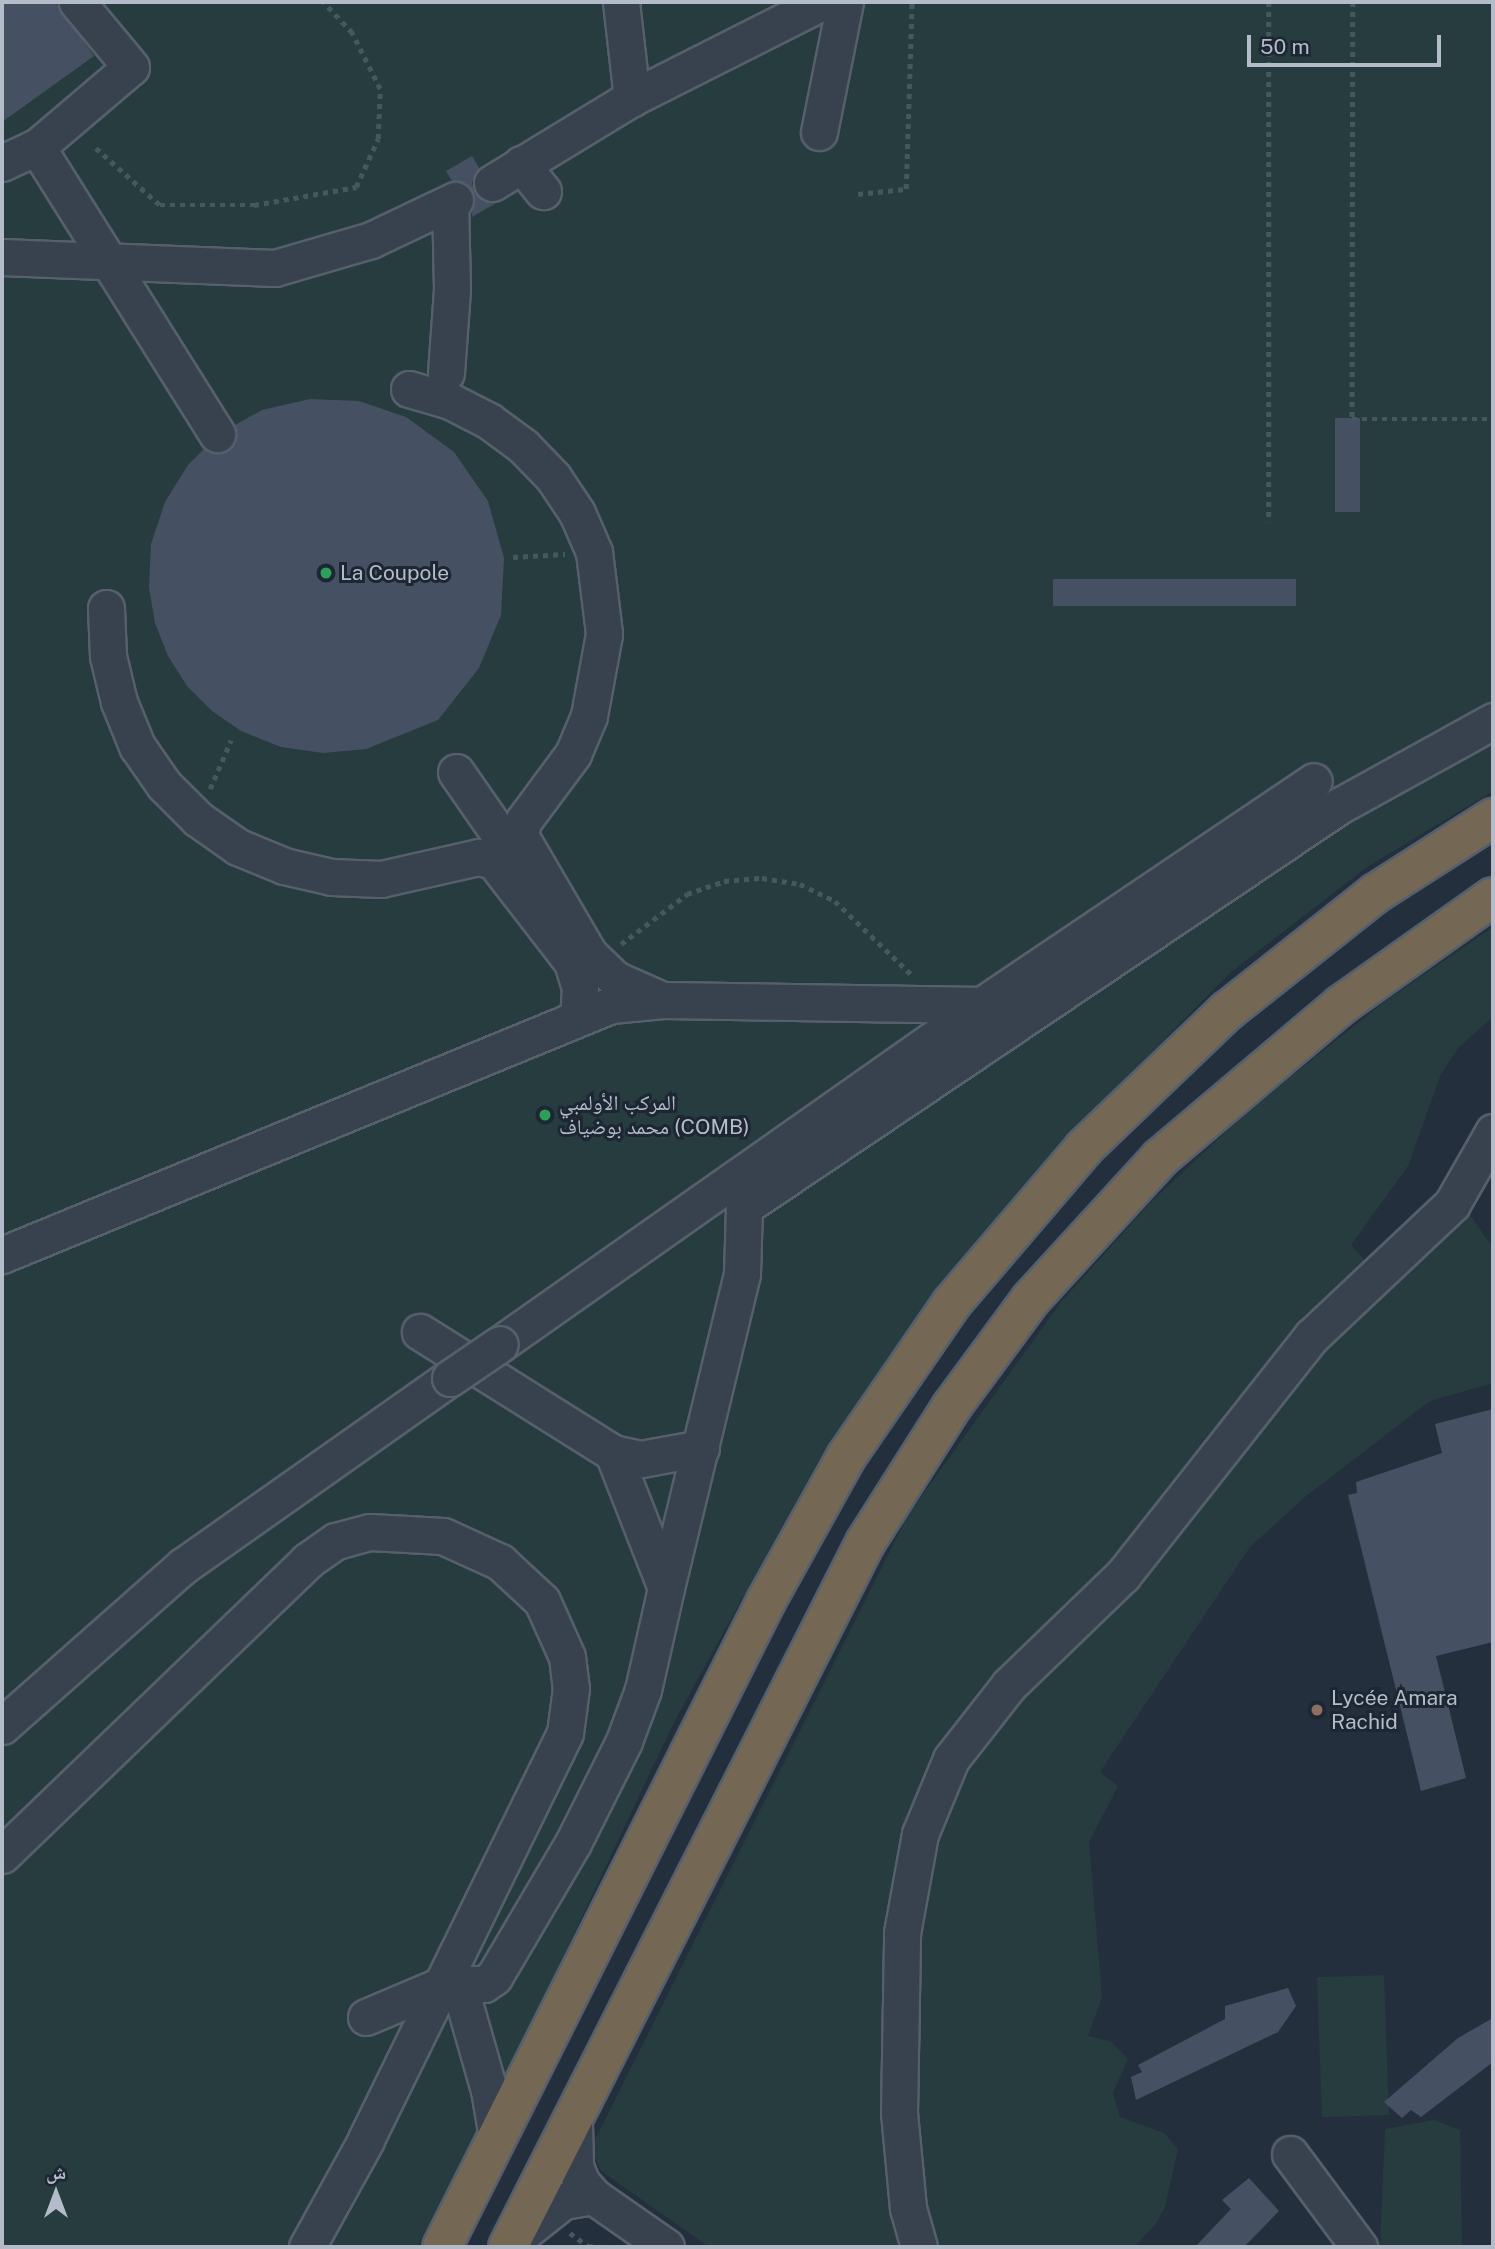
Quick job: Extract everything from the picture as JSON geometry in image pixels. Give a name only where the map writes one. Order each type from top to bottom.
[{"type":"highway","points":[[442,2247],[675,1776],[790,1556],[868,1422],[951,1304],[998,1244],[1085,1147],[1227,1011],[1376,894],[1493,818]]},
{"type":"highway","points":[[509,2245],[574,2124],[865,1543],[952,1406],[1006,1332],[1112,1208],[1210,1112],[1341,1005],[1493,897]]},
{"type":"street","points":[[2,163],[37,147],[131,67],[76,2]]},
{"type":"street","points":[[621,2],[632,98]]},
{"type":"street","points":[[492,183],[632,98],[822,2]]},
{"type":"street","points":[[819,132],[845,2]]},
{"type":"street","points":[[37,147],[217,434]]},
{"type":"street","points":[[521,164],[543,191]]},
{"type":"street","points":[[2,257],[109,258],[275,268],[372,240],[452,202],[452,289],[446,373]]},
{"type":"street","points":[[409,389],[450,401],[489,421],[523,446],[565,495],[594,552],[604,634],[589,716],[573,754],[524,820],[519,834],[545,904],[572,962],[580,988],[578,1016]]},
{"type":"street","points":[[106,608],[108,656],[119,702],[137,746],[164,785],[198,819],[238,847],[284,866],[332,877],[381,879],[487,858],[545,904]]},
{"type":"street","points":[[2,1726],[183,1566],[500,1344],[743,1191],[1339,806],[1493,721]]},
{"type":"street","points":[[456,772],[545,904],[601,967],[629,988],[663,1000]]},
{"type":"street","points":[[743,1191],[982,1005],[1314,781]]},
{"type":"street","points":[[2,1255],[578,1016],[611,1005],[663,1000],[982,1005]]},
{"type":"street","points":[[919,2247],[908,2208],[899,2113],[902,1933],[920,1834],[951,1759],[1009,1685],[1123,1575],[1312,1336],[1452,1204],[1493,1132]]},
{"type":"street","points":[[366,2017],[451,1984],[484,1984],[494,1977],[573,1843],[624,1741],[643,1690],[742,1274],[743,1191]]},
{"type":"street","points":[[420,1332],[613,1453],[641,1459],[701,1448]]},
{"type":"street","points":[[613,1453],[666,1588]]},
{"type":"street","points":[[2,1855],[307,1561],[337,1541],[370,1532],[443,1536],[500,1562],[542,1601],[568,1657],[571,1688],[565,1733],[451,1984],[307,2247]]},
{"type":"street","points":[[451,1984],[489,2090],[497,2137]]},
{"type":"street","points":[[574,2124],[575,2166],[593,2196],[666,2247]]},
{"type":"street","points":[[1290,2154],[1359,2247]]},
{"type":"street","points":[[509,2245],[563,2201],[593,2196]]},
{"type":"path","points":[[96,148],[160,205],[254,205],[356,187],[378,139],[380,89],[352,33],[323,2]]},
{"type":"path","points":[[858,194],[906,189],[912,2]]},
{"type":"path","points":[[1269,2],[1269,522]]},
{"type":"path","points":[[1353,2],[1352,419],[1493,419]]},
{"type":"path","points":[[513,557],[594,552]]},
{"type":"path","points":[[198,819],[231,740]]},
{"type":"path","points":[[616,947],[671,904],[705,886],[743,878],[782,880],[818,891],[850,912],[939,1003]]},
{"type":"path","points":[[588,2245],[601,2247]]},
{"type":"green space","name":"المركب الأولمبي محمد بوضياف (COMB)","points":[[2,2],[1493,2],[1493,791],[1367,867],[1231,972],[1046,1159],[934,1293],[820,1458],[673,1724],[522,2044],[417,2247],[2,2247]]},
{"type":"green space","points":[[1493,927],[1493,1017],[1459,1047],[1441,1074],[1408,1166],[1351,1245],[1369,1265],[1470,1215],[1493,1248],[1493,1383],[1430,1401],[1305,1497],[1250,1547],[1100,1772],[1118,1786],[1089,1842],[1102,1997],[1088,2036],[1110,2041],[1128,2059],[1113,2093],[1120,2117],[1164,2133],[1178,2149],[1165,2207],[1156,2224],[1134,2247],[709,2247],[601,2171],[594,2156],[595,2140],[908,1515],[1061,1302],[1150,1203],[1248,1111],[1384,1002]]},
{"type":"green space","points":[[1384,1975],[1389,2115],[1322,2117],[1317,1977]]},
{"type":"green space","points":[[1434,2120],[1460,2130],[1462,2247],[1380,2247],[1385,2129]]},
{"type":"building","points":[[2,2],[55,2],[94,56],[2,122]]},
{"type":"building","points":[[472,156],[479,168],[472,183],[475,193],[483,201],[498,202],[472,217],[473,191],[466,183],[452,181],[446,171]]},
{"type":"building","name":"La Coupole","points":[[310,399],[359,401],[406,417],[454,452],[488,501],[504,558],[501,615],[479,668],[438,720],[366,749],[323,753],[281,747],[241,731],[212,711],[187,686],[168,656],[155,623],[149,588],[151,544],[165,502],[188,465],[204,449],[217,454],[228,451],[235,443],[235,425],[262,410]]},
{"type":"building","points":[[1335,418],[1360,418],[1360,512],[1335,512]]},
{"type":"building","points":[[1053,579],[1296,579],[1296,606],[1053,606]]},
{"type":"building","points":[[1493,1409],[1493,1642],[1436,1656],[1466,1778],[1421,1791],[1348,1495],[1357,1493],[1356,1482],[1442,1453],[1435,1424]]},
{"type":"building","points":[[1288,1988],[1296,2006],[1278,2032],[1136,2100],[1131,2077],[1142,2072],[1138,2065],[1225,2019],[1225,2006]]},
{"type":"building","points":[[1493,2018],[1493,2062],[1421,2117],[1411,2110],[1402,2118],[1384,2102],[1458,2038]]},
{"type":"building","points":[[1249,2178],[1279,2211],[1244,2247],[1195,2247],[1231,2209],[1222,2200]]},
{"type":"place","name":"La Coupole","points":[[326,573]]},
{"type":"place","name":"المركب الأولمبي محمد بوضياف (COMB)","points":[[545,1115]]},
{"type":"place","name":"Lycée Amara Rachid","points":[[1317,1710]]}]
